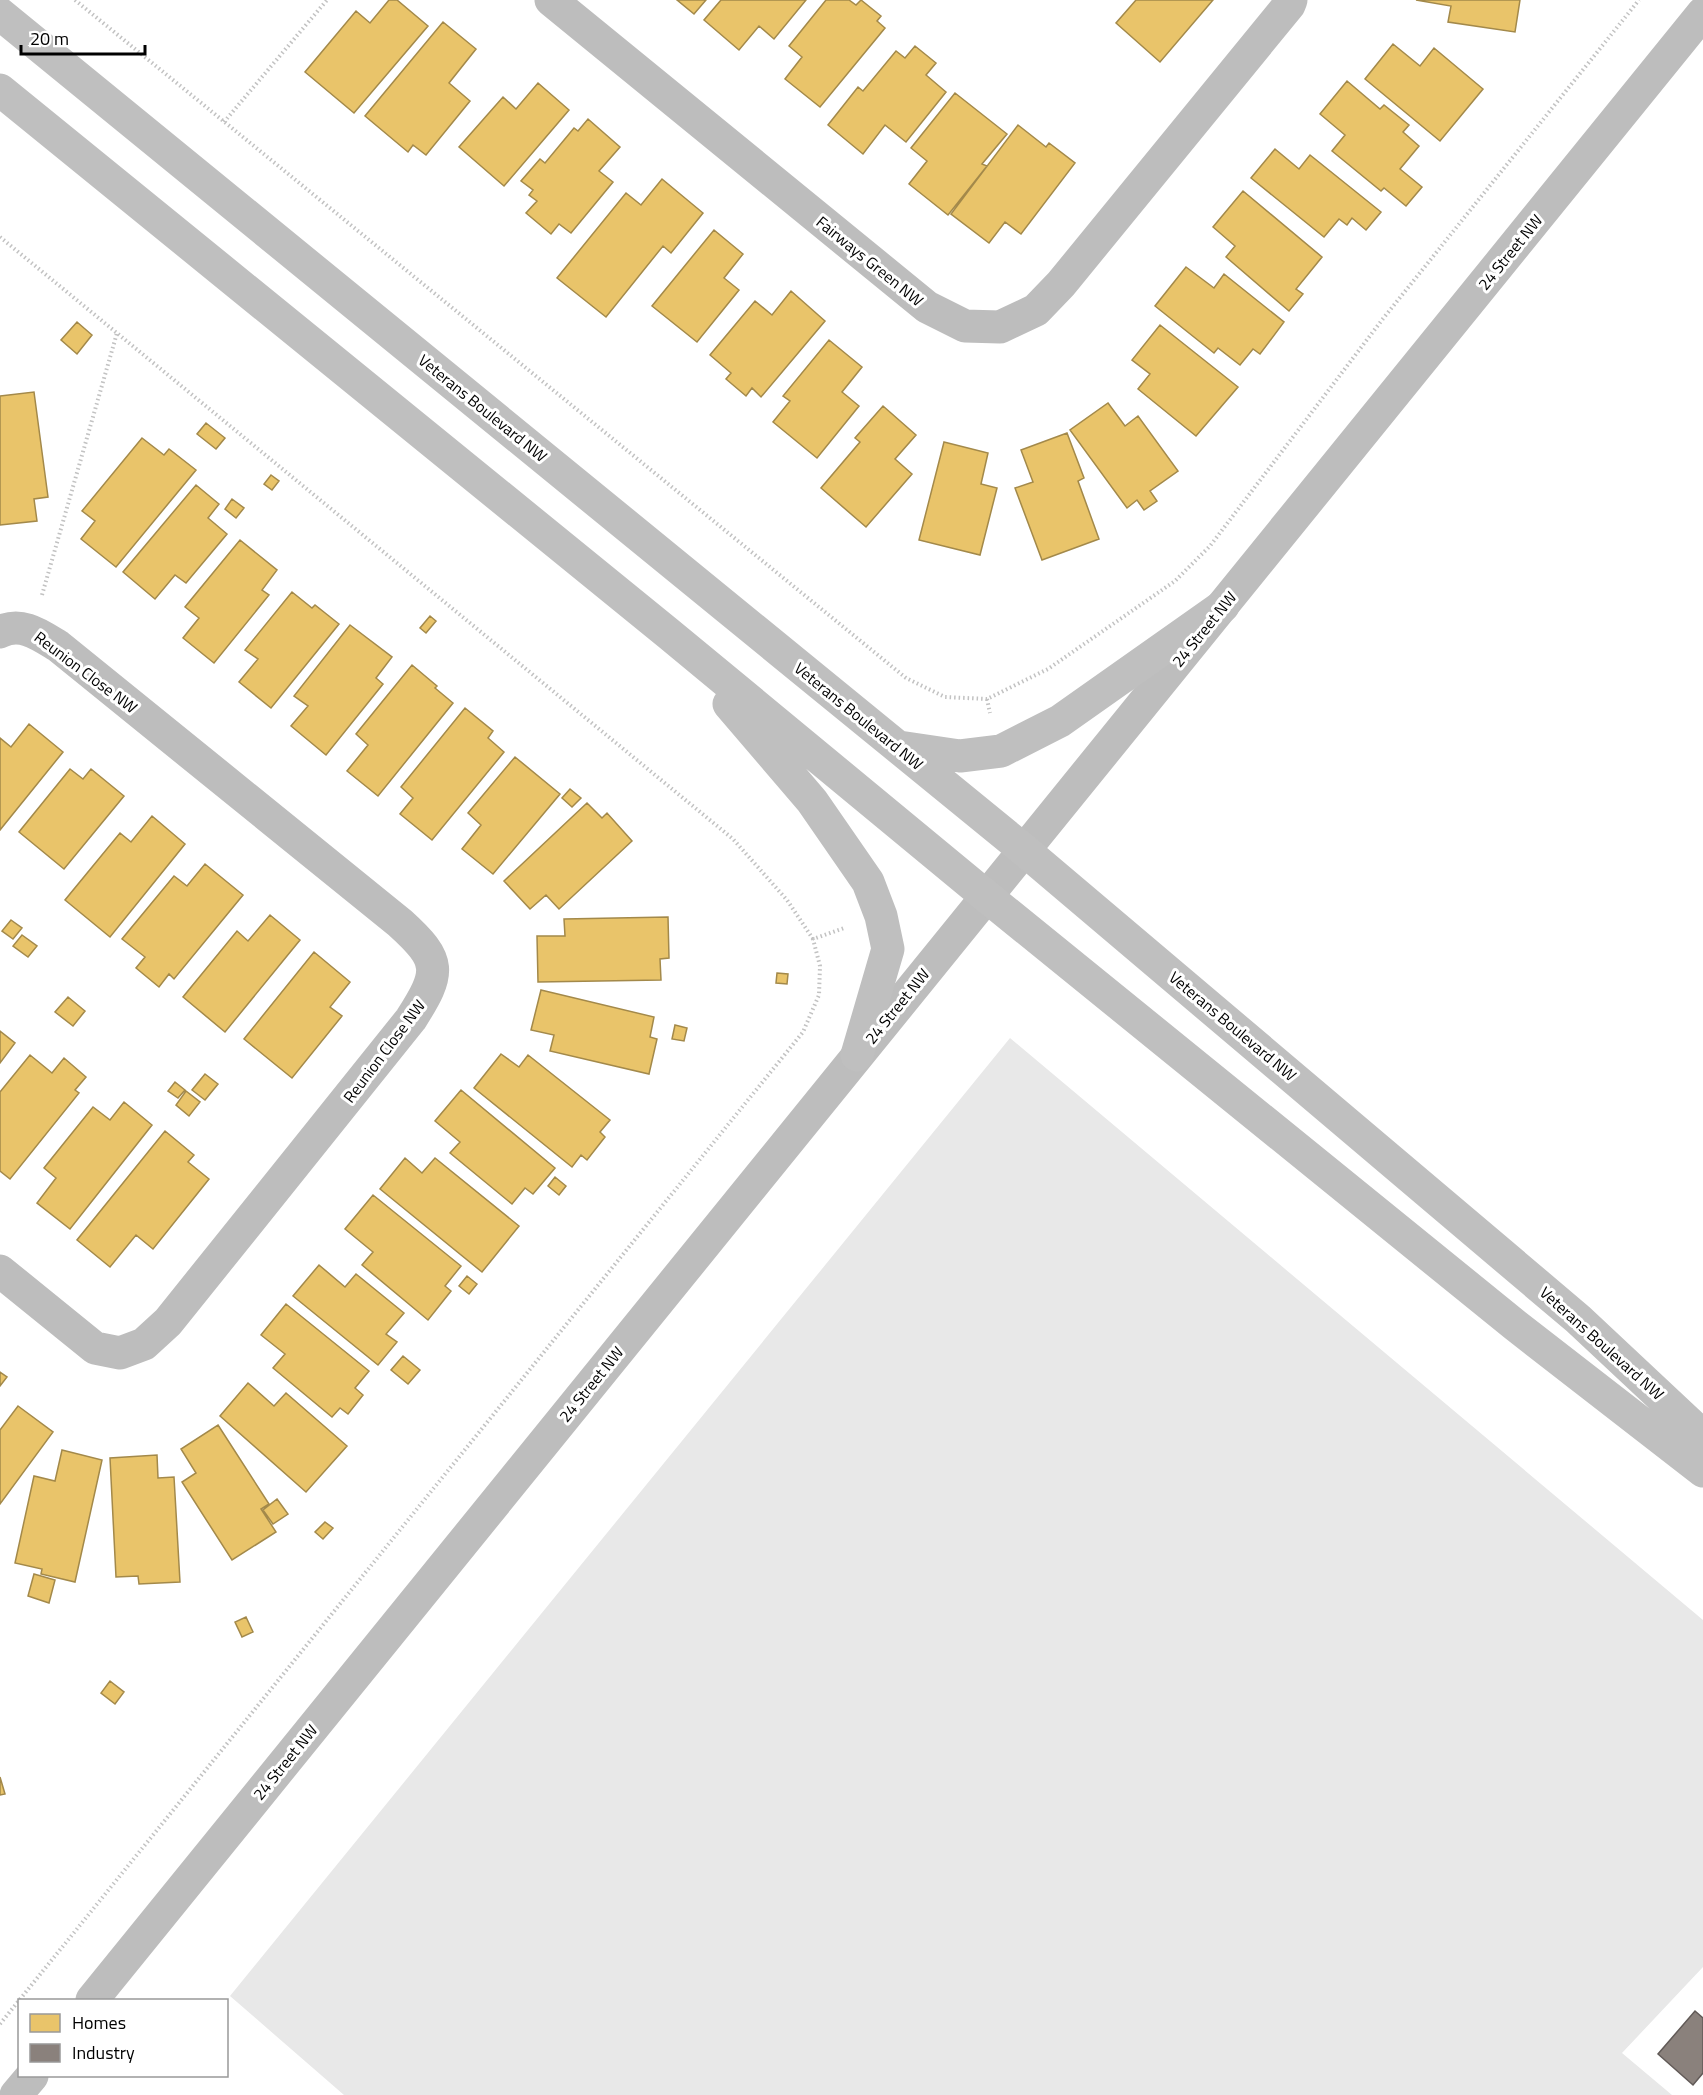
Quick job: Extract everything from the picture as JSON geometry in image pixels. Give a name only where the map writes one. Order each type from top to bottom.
[{"type":"main road","name":"Veterans Boulevard NW","points":[[0,14],[1024,850],[1569,1311],[1703,1436]]},
{"type":"main road","name":"Veterans Boulevard NW","points":[[0,90],[669,634],[986,897],[1515,1325],[1703,1471]]},
{"type":"main road","points":[[897,746],[960,756],[1001,751],[1060,721],[1223,606]]},
{"type":"main road","points":[[669,634],[812,801],[868,882],[881,916],[888,949],[857,1055]]},
{"type":"street","name":"Fairways Green NW","points":[[551,0],[927,307],[965,326],[1000,327],[1036,310],[1061,284],[1291,0]]},
{"type":"street","name":"24 Street NW","points":[[94,1999],[1703,13]]},
{"type":"street","name":"Reunion Close NW","points":[[0,1271],[95,1348],[120,1353],[144,1344],[168,1322],[411,1019],[428,992],[434,968],[423,944],[400,923],[58,646],[16,631]]},
{"type":"street","points":[[16,2095],[31,2077]]},
{"type":"path","points":[[75,0],[906,678],[945,697],[987,699],[1058,663],[1175,581],[1210,546],[1382,320],[1639,0]]},
{"type":"path","points":[[224,122],[327,0]]},
{"type":"path","points":[[0,237],[733,839],[787,900],[813,939],[820,966],[819,995],[803,1032],[20,1999]]},
{"type":"path","points":[[16,631],[117,333]]},
{"type":"path","points":[[813,939],[845,928]]},
{"type":"path","points":[[0,2024],[18,2002]]},
{"type":"shaded area","points":[[1010,1038],[1703,1620],[1703,1967],[1622,2053],[1672,2095],[344,2095],[230,1996]]},
{"type":"building: Homes","points":[[389,0],[397,0],[428,26],[354,113],[305,72],[356,11],[370,23]]},
{"type":"building: Homes","points":[[677,0],[706,0],[694,14]]},
{"type":"building: Homes","points":[[721,0],[806,0],[774,39],[759,26],[739,50],[704,20]]},
{"type":"building: Homes","points":[[826,0],[849,0],[856,5],[861,0],[881,16],[877,21],[885,28],[820,107],[785,79],[802,57],[789,46]]},
{"type":"building: Homes","points":[[1136,0],[1213,0],[1160,62],[1116,23]]},
{"type":"building: Homes","points":[[1416,0],[1520,0],[1515,32],[1448,22],[1451,6]]},
{"type":"building: Homes","points":[[443,22],[476,49],[449,83],[470,101],[426,155],[413,145],[408,152],[365,116]]},
{"type":"building: Homes","points":[[1393,44],[1420,66],[1434,48],[1483,89],[1440,141],[1365,79]]},
{"type":"building: Homes","points":[[915,46],[936,63],[926,75],[946,92],[906,142],[885,125],[863,154],[828,125],[858,87],[863,91],[896,51],[905,58]]},
{"type":"building: Homes","points":[[1347,81],[1380,109],[1384,105],[1409,125],[1403,132],[1419,146],[1400,169],[1422,187],[1406,206],[1384,188],[1381,191],[1332,151],[1345,135],[1320,114]]},
{"type":"building: Homes","points":[[538,83],[569,110],[504,186],[459,147],[503,97],[516,109]]},
{"type":"building: Homes","points":[[955,93],[1007,134],[982,164],[987,166],[948,215],[909,184],[927,161],[911,148]]},
{"type":"building: Homes","points":[[588,119],[620,147],[599,171],[613,182],[571,233],[559,224],[551,234],[526,213],[537,201],[529,195],[533,190],[521,181],[540,159],[545,163],[574,128],[578,131]]},
{"type":"building: Homes","points":[[1018,125],[1046,147],[1049,143],[1075,163],[1021,234],[1005,222],[989,243],[951,214]]},
{"type":"building: Homes","points":[[1275,149],[1299,169],[1310,155],[1381,212],[1366,230],[1352,218],[1347,225],[1339,219],[1324,237],[1251,178]]},
{"type":"building: Homes","points":[[662,179],[703,213],[671,253],[663,246],[606,317],[557,278],[626,193],[641,205]]},
{"type":"building: Homes","points":[[1243,191],[1322,257],[1296,289],[1303,294],[1289,311],[1226,257],[1235,246],[1213,227]]},
{"type":"building: Homes","points":[[714,230],[743,254],[724,278],[739,290],[697,342],[652,306]]},
{"type":"building: Homes","points":[[1186,267],[1214,288],[1224,274],[1284,322],[1260,354],[1253,349],[1240,365],[1218,348],[1214,353],[1155,306]]},
{"type":"building: Homes","points":[[791,291],[825,321],[761,397],[752,388],[746,396],[726,379],[731,373],[710,355],[755,301],[772,315]]},
{"type":"building: Homes","points":[[77,322],[92,335],[77,354],[61,340]]},
{"type":"building: Homes","points":[[1160,325],[1238,387],[1196,436],[1138,389],[1150,374],[1132,360]]},
{"type":"building: Homes","points":[[829,340],[862,367],[842,392],[859,406],[817,458],[773,422],[790,401],[783,396]]},
{"type":"building: Homes","points":[[34,392],[48,497],[34,499],[37,521],[0,525],[0,396]]},
{"type":"building: Homes","points":[[1108,403],[1125,426],[1138,416],[1178,471],[1150,491],[1157,501],[1144,510],[1137,500],[1127,508],[1070,430]]},
{"type":"building: Homes","points":[[883,406],[916,435],[895,459],[912,474],[866,527],[821,488],[860,442],[855,438]]},
{"type":"building: Homes","points":[[206,423],[225,438],[216,449],[197,434]]},
{"type":"building: Homes","points":[[1067,433],[1084,478],[1078,481],[1099,539],[1042,560],[1015,488],[1033,482],[1021,450]]},
{"type":"building: Homes","points":[[142,438],[164,455],[169,449],[196,470],[116,567],[81,539],[95,521],[82,511]]},
{"type":"building: Homes","points":[[944,442],[988,453],[981,484],[997,488],[980,555],[919,540]]},
{"type":"building: Homes","points":[[271,475],[279,481],[272,490],[264,484]]},
{"type":"building: Homes","points":[[196,485],[219,504],[208,518],[227,534],[186,583],[175,575],[155,599],[123,572]]},
{"type":"building: Homes","points":[[232,499],[244,508],[236,518],[225,509]]},
{"type":"building: Homes","points":[[240,540],[277,570],[262,590],[269,595],[214,663],[183,638],[199,618],[185,607]]},
{"type":"building: Homes","points":[[292,592],[312,608],[315,605],[339,624],[271,708],[239,682],[258,659],[245,650]]},
{"type":"building: Homes","points":[[430,616],[436,621],[426,633],[420,628]]},
{"type":"building: Homes","points":[[350,625],[392,657],[376,678],[383,684],[326,755],[291,726],[308,706],[294,696]]},
{"type":"building: Homes","points":[[412,665],[453,703],[378,796],[347,771],[368,745],[356,734]]},
{"type":"building: Homes","points":[[465,708],[493,731],[488,738],[504,752],[432,840],[400,814],[413,798],[401,787]]},
{"type":"building: Homes","points":[[29,724],[63,752],[0,830],[0,738],[11,747]]},
{"type":"building: Homes","points":[[515,757],[560,794],[493,874],[462,849],[481,825],[468,813]]},
{"type":"building: Homes","points":[[70,769],[83,779],[91,769],[124,796],[64,869],[19,832]]},
{"type":"building: Homes","points":[[570,789],[581,798],[572,807],[562,798]]},
{"type":"building: Homes","points":[[587,803],[602,818],[607,813],[632,841],[559,909],[546,895],[530,909],[504,881]]},
{"type":"building: Homes","points":[[152,816],[185,844],[110,937],[65,900],[120,833],[131,842]]},
{"type":"building: Homes","points":[[205,864],[243,895],[174,979],[169,974],[159,987],[136,968],[145,957],[122,939],[174,876],[187,886]]},
{"type":"building: Homes","points":[[270,915],[300,940],[225,1032],[183,997],[237,931],[248,941]]},
{"type":"building: Homes","points":[[668,917],[669,958],[660,959],[661,980],[538,982],[537,936],[565,936],[564,919]]},
{"type":"building: Homes","points":[[11,920],[22,928],[13,939],[2,931]]},
{"type":"building: Homes","points":[[22,935],[37,946],[28,957],[13,946]]},
{"type":"building: Homes","points":[[314,952],[350,982],[330,1007],[342,1016],[292,1078],[244,1039]]},
{"type":"building: Homes","points":[[777,973],[788,974],[787,984],[776,983]]},
{"type":"building: Homes","points":[[541,990],[654,1017],[650,1037],[657,1039],[649,1074],[550,1051],[554,1035],[531,1030]]},
{"type":"building: Homes","points":[[68,997],[85,1011],[73,1026],[55,1012]]},
{"type":"building: Homes","points":[[675,1025],[687,1028],[684,1041],[672,1039]]},
{"type":"building: Homes","points":[[0,1031],[15,1043],[0,1063]]},
{"type":"building: Homes","points":[[501,1054],[519,1067],[528,1055],[610,1120],[600,1132],[605,1137],[587,1160],[581,1155],[572,1167],[474,1088]]},
{"type":"building: Homes","points":[[30,1055],[52,1073],[64,1058],[86,1077],[75,1090],[79,1093],[10,1179],[0,1171],[0,1092]]},
{"type":"building: Homes","points":[[205,1074],[218,1084],[205,1100],[192,1090]]},
{"type":"building: Homes","points":[[175,1082],[185,1090],[178,1098],[168,1091]]},
{"type":"building: Homes","points":[[461,1090],[555,1168],[533,1194],[525,1188],[512,1204],[450,1153],[460,1142],[435,1121]]},
{"type":"building: Homes","points":[[186,1091],[200,1102],[189,1116],[176,1105]]},
{"type":"building: Homes","points":[[124,1102],[152,1125],[70,1229],[37,1203],[56,1178],[44,1168],[93,1107],[110,1120]]},
{"type":"building: Homes","points":[[165,1131],[194,1155],[188,1162],[209,1179],[153,1249],[136,1235],[110,1267],[77,1240]]},
{"type":"building: Homes","points":[[405,1158],[422,1173],[435,1158],[519,1226],[482,1272],[380,1189]]},
{"type":"building: Homes","points":[[555,1177],[566,1186],[559,1195],[548,1186]]},
{"type":"building: Homes","points":[[373,1195],[461,1266],[445,1286],[451,1291],[428,1320],[362,1265],[373,1252],[345,1229]]},
{"type":"building: Homes","points":[[319,1265],[345,1287],[356,1274],[404,1313],[386,1334],[397,1342],[378,1365],[293,1296]]},
{"type":"building: Homes","points":[[467,1276],[477,1284],[469,1294],[459,1286]]},
{"type":"building: Homes","points":[[286,1304],[369,1371],[355,1388],[363,1395],[348,1414],[340,1408],[332,1417],[273,1368],[285,1354],[261,1335]]},
{"type":"building: Homes","points":[[403,1356],[420,1370],[408,1384],[391,1370]]},
{"type":"building: Homes","points":[[0,1372],[7,1377],[0,1386]]},
{"type":"building: Homes","points":[[248,1383],[274,1406],[286,1393],[347,1446],[306,1492],[220,1416]]},
{"type":"building: Homes","points":[[18,1406],[53,1432],[0,1504],[0,1430]]},
{"type":"building: Homes","points":[[218,1425],[269,1504],[261,1509],[276,1532],[232,1560],[182,1482],[196,1473],[181,1449]]},
{"type":"building: Homes","points":[[62,1450],[102,1460],[75,1582],[41,1574],[42,1569],[15,1563],[34,1476],[55,1481]]},
{"type":"building: Homes","points":[[157,1455],[158,1478],[174,1477],[180,1582],[139,1584],[138,1576],[116,1577],[110,1458]]},
{"type":"building: Homes","points":[[277,1499],[288,1514],[273,1524],[263,1510]]},
{"type":"building: Homes","points":[[325,1522],[333,1528],[323,1539],[315,1532]]},
{"type":"building: Homes","points":[[34,1574],[55,1580],[49,1603],[28,1596]]},
{"type":"building: Homes","points":[[246,1617],[253,1632],[242,1637],[235,1622]]},
{"type":"building: Homes","points":[[110,1681],[124,1692],[115,1704],[101,1693]]},
{"type":"building: Homes","points":[[0,1777],[5,1794],[0,1795]]},
{"type":"building: Industry","points":[[1695,2011],[1703,2018],[1703,2073],[1693,2085],[1658,2054]]}]
